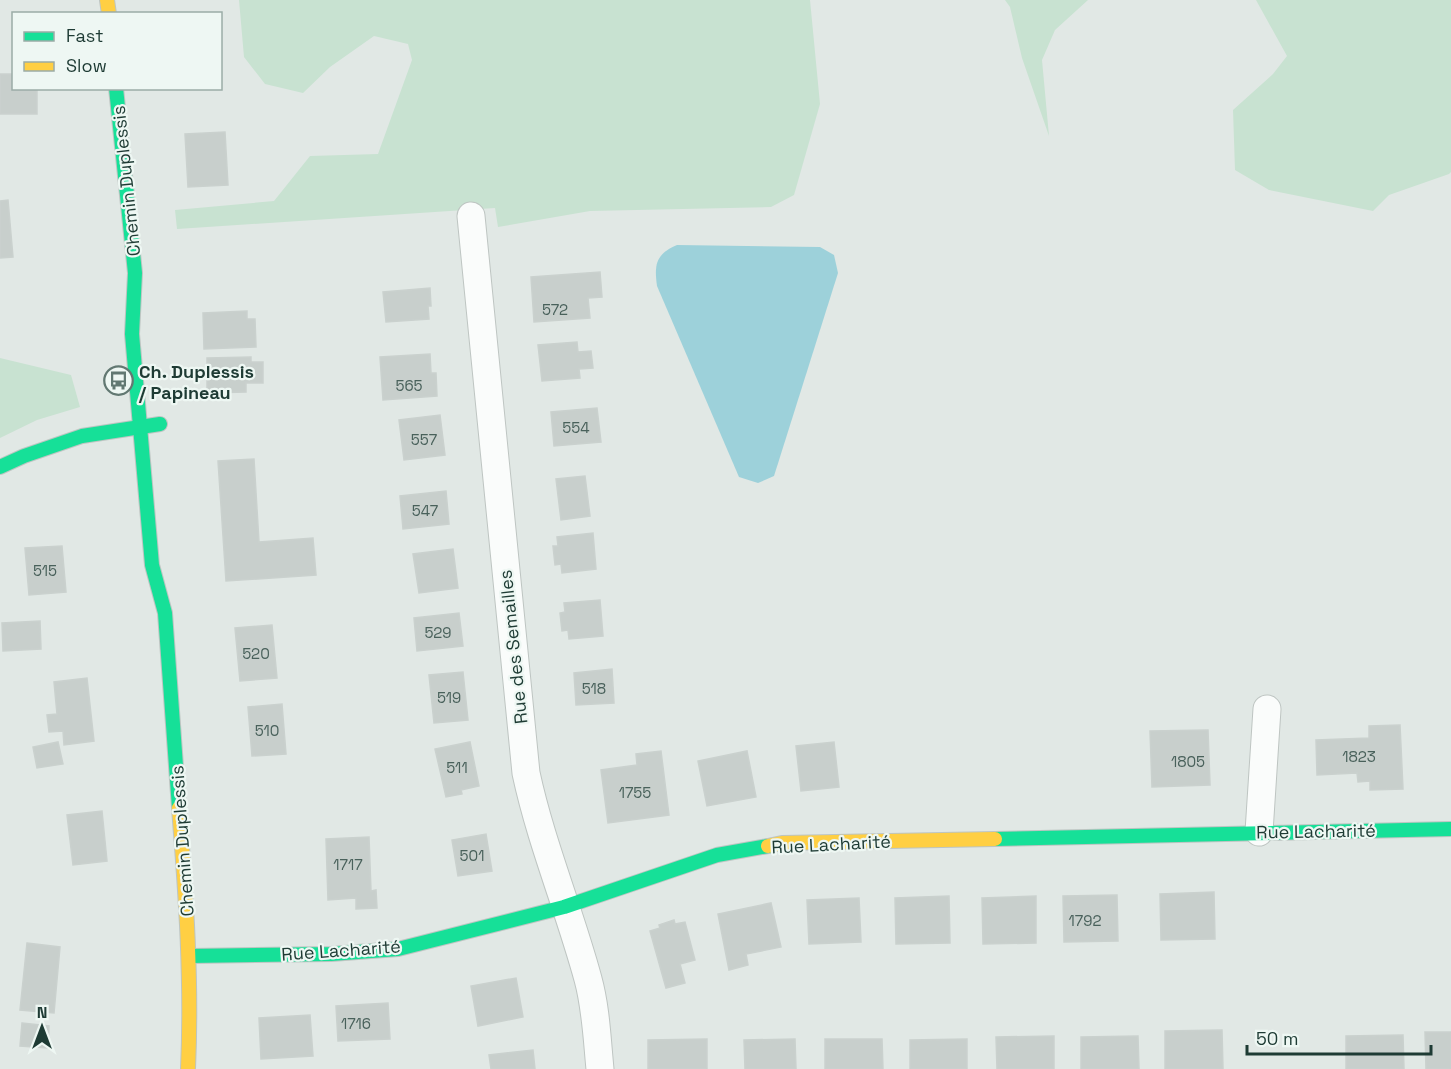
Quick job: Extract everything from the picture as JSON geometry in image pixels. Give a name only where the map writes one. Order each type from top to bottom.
[{"type":"street","name":"Chemin Duplessis","points":[[116,90],[135,273],[132,334],[152,565],[165,613],[189,956],[188,1069]]},
{"type":"street","name":"Rue des Semailles","points":[[471,216],[526,773],[534,809],[588,979],[595,1012],[600,1069]]},
{"type":"street","name":"Chemin Duplessis","points":[[135,273],[146,307]]},
{"type":"street","points":[[0,467],[81,436],[160,423]]},
{"type":"street","name":"Chemin Duplessis","points":[[165,613],[171,582]]},
{"type":"street","points":[[1259,832],[1267,709]]},
{"type":"street","name":"Rue Lacharité","points":[[189,956],[331,954],[398,949],[564,907],[717,855],[782,843],[1451,829]]},
{"type":"green space","points":[[239,0],[810,0],[820,104],[794,195],[771,207],[590,211],[498,227],[495,208],[177,229],[175,210],[274,201],[310,156],[378,154],[412,60],[408,44],[374,36],[330,67],[303,93],[265,84],[244,57]]},
{"type":"green space","points":[[1005,0],[1088,0],[1055,30],[1042,60],[1049,136],[1022,58],[1010,7]]},
{"type":"green space","points":[[1256,0],[1451,0],[1451,172],[1389,195],[1373,211],[1269,190],[1235,170],[1233,110],[1273,74],[1287,56]]},
{"type":"green space","points":[[0,358],[71,375],[80,407],[37,420],[0,438]]},
{"type":"water","points":[[677,245],[820,247],[834,255],[838,273],[774,476],[758,483],[739,477],[657,286],[658,261],[665,252]]},
{"type":"building","points":[[0,74],[12,74],[12,90],[37,90],[37,114],[0,114]]},
{"type":"building","points":[[225,132],[228,185],[188,187],[185,134]]},
{"type":"building","points":[[8,200],[13,257],[0,258],[0,201]]},
{"type":"building","points":[[600,272],[602,297],[588,298],[590,318],[534,322],[531,277]]},
{"type":"building","points":[[430,288],[429,319],[386,322],[383,292]]},
{"type":"building","points":[[247,311],[247,319],[255,319],[256,347],[204,349],[203,313]]},
{"type":"building","points":[[577,342],[578,352],[591,351],[593,368],[579,369],[580,378],[542,381],[538,345]]},
{"type":"building","points":[[430,354],[431,373],[436,373],[437,396],[383,400],[380,357]]},
{"type":"building","points":[[251,357],[251,362],[263,362],[263,383],[246,383],[246,392],[207,393],[207,358]]},
{"type":"building","points":[[597,408],[601,442],[554,446],[551,412]]},
{"type":"building","points":[[440,415],[445,455],[404,460],[399,420]]},
{"type":"building","points":[[254,459],[259,542],[313,538],[316,575],[226,581],[218,461]]},
{"type":"building","points":[[585,476],[590,516],[561,520],[556,479]]},
{"type":"building","points":[[446,491],[449,524],[403,529],[400,496]]},
{"type":"building","points":[[593,533],[596,569],[562,573],[561,564],[555,565],[553,546],[558,546],[557,537]]},
{"type":"building","points":[[62,546],[66,592],[29,595],[25,548]]},
{"type":"building","points":[[453,549],[458,588],[419,593],[413,554]]},
{"type":"building","points":[[600,600],[603,636],[569,639],[568,630],[562,631],[560,613],[565,612],[564,603]]},
{"type":"building","points":[[459,613],[463,646],[417,651],[414,618]]},
{"type":"building","points":[[40,621],[41,649],[3,651],[2,623]]},
{"type":"building","points":[[272,625],[277,678],[240,681],[235,628]]},
{"type":"building","points":[[612,669],[614,703],[576,705],[574,673]]},
{"type":"building","points":[[463,672],[468,720],[434,723],[429,675]]},
{"type":"building","points":[[87,678],[94,741],[64,745],[63,731],[49,732],[47,715],[57,714],[54,682]]},
{"type":"building","points":[[282,704],[286,754],[252,756],[248,707]]},
{"type":"building","points":[[1400,725],[1403,789],[1370,790],[1370,781],[1358,782],[1357,773],[1317,775],[1316,740],[1369,738],[1369,726]]},
{"type":"building","points":[[1208,730],[1210,785],[1152,787],[1150,731]]},
{"type":"building","points":[[58,742],[63,764],[37,768],[33,747]]},
{"type":"building","points":[[470,742],[479,786],[461,790],[462,794],[446,797],[435,749]]},
{"type":"building","points":[[834,742],[839,787],[801,791],[796,746]]},
{"type":"building","points":[[661,751],[669,815],[608,823],[601,770],[637,765],[636,754]]},
{"type":"building","points":[[747,751],[756,797],[707,806],[698,761]]},
{"type":"building","points":[[102,811],[107,861],[73,865],[67,815]]},
{"type":"building","points":[[486,834],[492,871],[458,876],[452,840]]},
{"type":"building","points":[[369,837],[371,891],[376,890],[377,908],[356,909],[356,898],[328,900],[326,839]]},
{"type":"building","points":[[1214,892],[1215,939],[1161,940],[1160,894]]},
{"type":"building","points":[[1117,895],[1118,941],[1064,942],[1063,896]]},
{"type":"building","points":[[949,896],[950,943],[896,944],[895,898]]},
{"type":"building","points":[[1036,896],[1036,943],[983,944],[982,898]]},
{"type":"building","points":[[859,898],[861,942],[809,944],[807,900]]},
{"type":"building","points":[[771,903],[781,947],[746,954],[748,965],[729,970],[718,914]]},
{"type":"building","points":[[674,920],[675,924],[685,922],[695,960],[680,964],[685,983],[666,988],[650,931]]},
{"type":"building","points":[[27,943],[60,947],[54,1013],[20,1010]]},
{"type":"building","points":[[516,978],[523,1017],[478,1026],[471,986]]},
{"type":"building","points":[[388,1003],[390,1039],[338,1041],[336,1006]]},
{"type":"building","points":[[310,1015],[313,1056],[261,1059],[259,1018]]},
{"type":"building","points":[[22,1023],[49,1026],[48,1048],[20,1046]]},
{"type":"building","points":[[1222,1030],[1223,1069],[1165,1069],[1165,1031]]},
{"type":"building","points":[[1425,1032],[1451,1032],[1451,1069],[1426,1069]]},
{"type":"building","points":[[1403,1035],[1404,1069],[1346,1069],[1346,1036]]},
{"type":"building","points":[[1054,1036],[1054,1069],[997,1069],[996,1037]]},
{"type":"building","points":[[1138,1036],[1139,1069],[1081,1069],[1081,1037]]},
{"type":"building","points":[[707,1039],[707,1069],[648,1069],[648,1040]]},
{"type":"building","points":[[795,1039],[796,1069],[745,1069],[744,1040]]},
{"type":"building","points":[[825,1039],[882,1039],[883,1069],[825,1069]]},
{"type":"building","points":[[967,1039],[967,1069],[910,1069],[910,1040]]},
{"type":"building","points":[[533,1050],[535,1069],[491,1069],[489,1055]]},
{"type":"traffic: fast","points":[[116,90],[135,273],[132,334],[152,565],[165,613],[179,808]]},
{"type":"traffic: fast","points":[[0,467],[24,456],[82,436],[160,424]]},
{"type":"traffic: fast","points":[[995,839],[1451,829]]},
{"type":"traffic: fast","points":[[189,956],[331,954],[398,949],[564,907],[717,855],[768,846]]},
{"type":"traffic: slow","points":[[107,0],[109,12]]},
{"type":"traffic: slow","points":[[179,808],[189,971],[188,1069]]},
{"type":"traffic: slow","points":[[768,846],[782,843],[995,839]]},
{"type":"place","name":"Ch. Duplessis / Papineau","points":[[118,381]]}]
